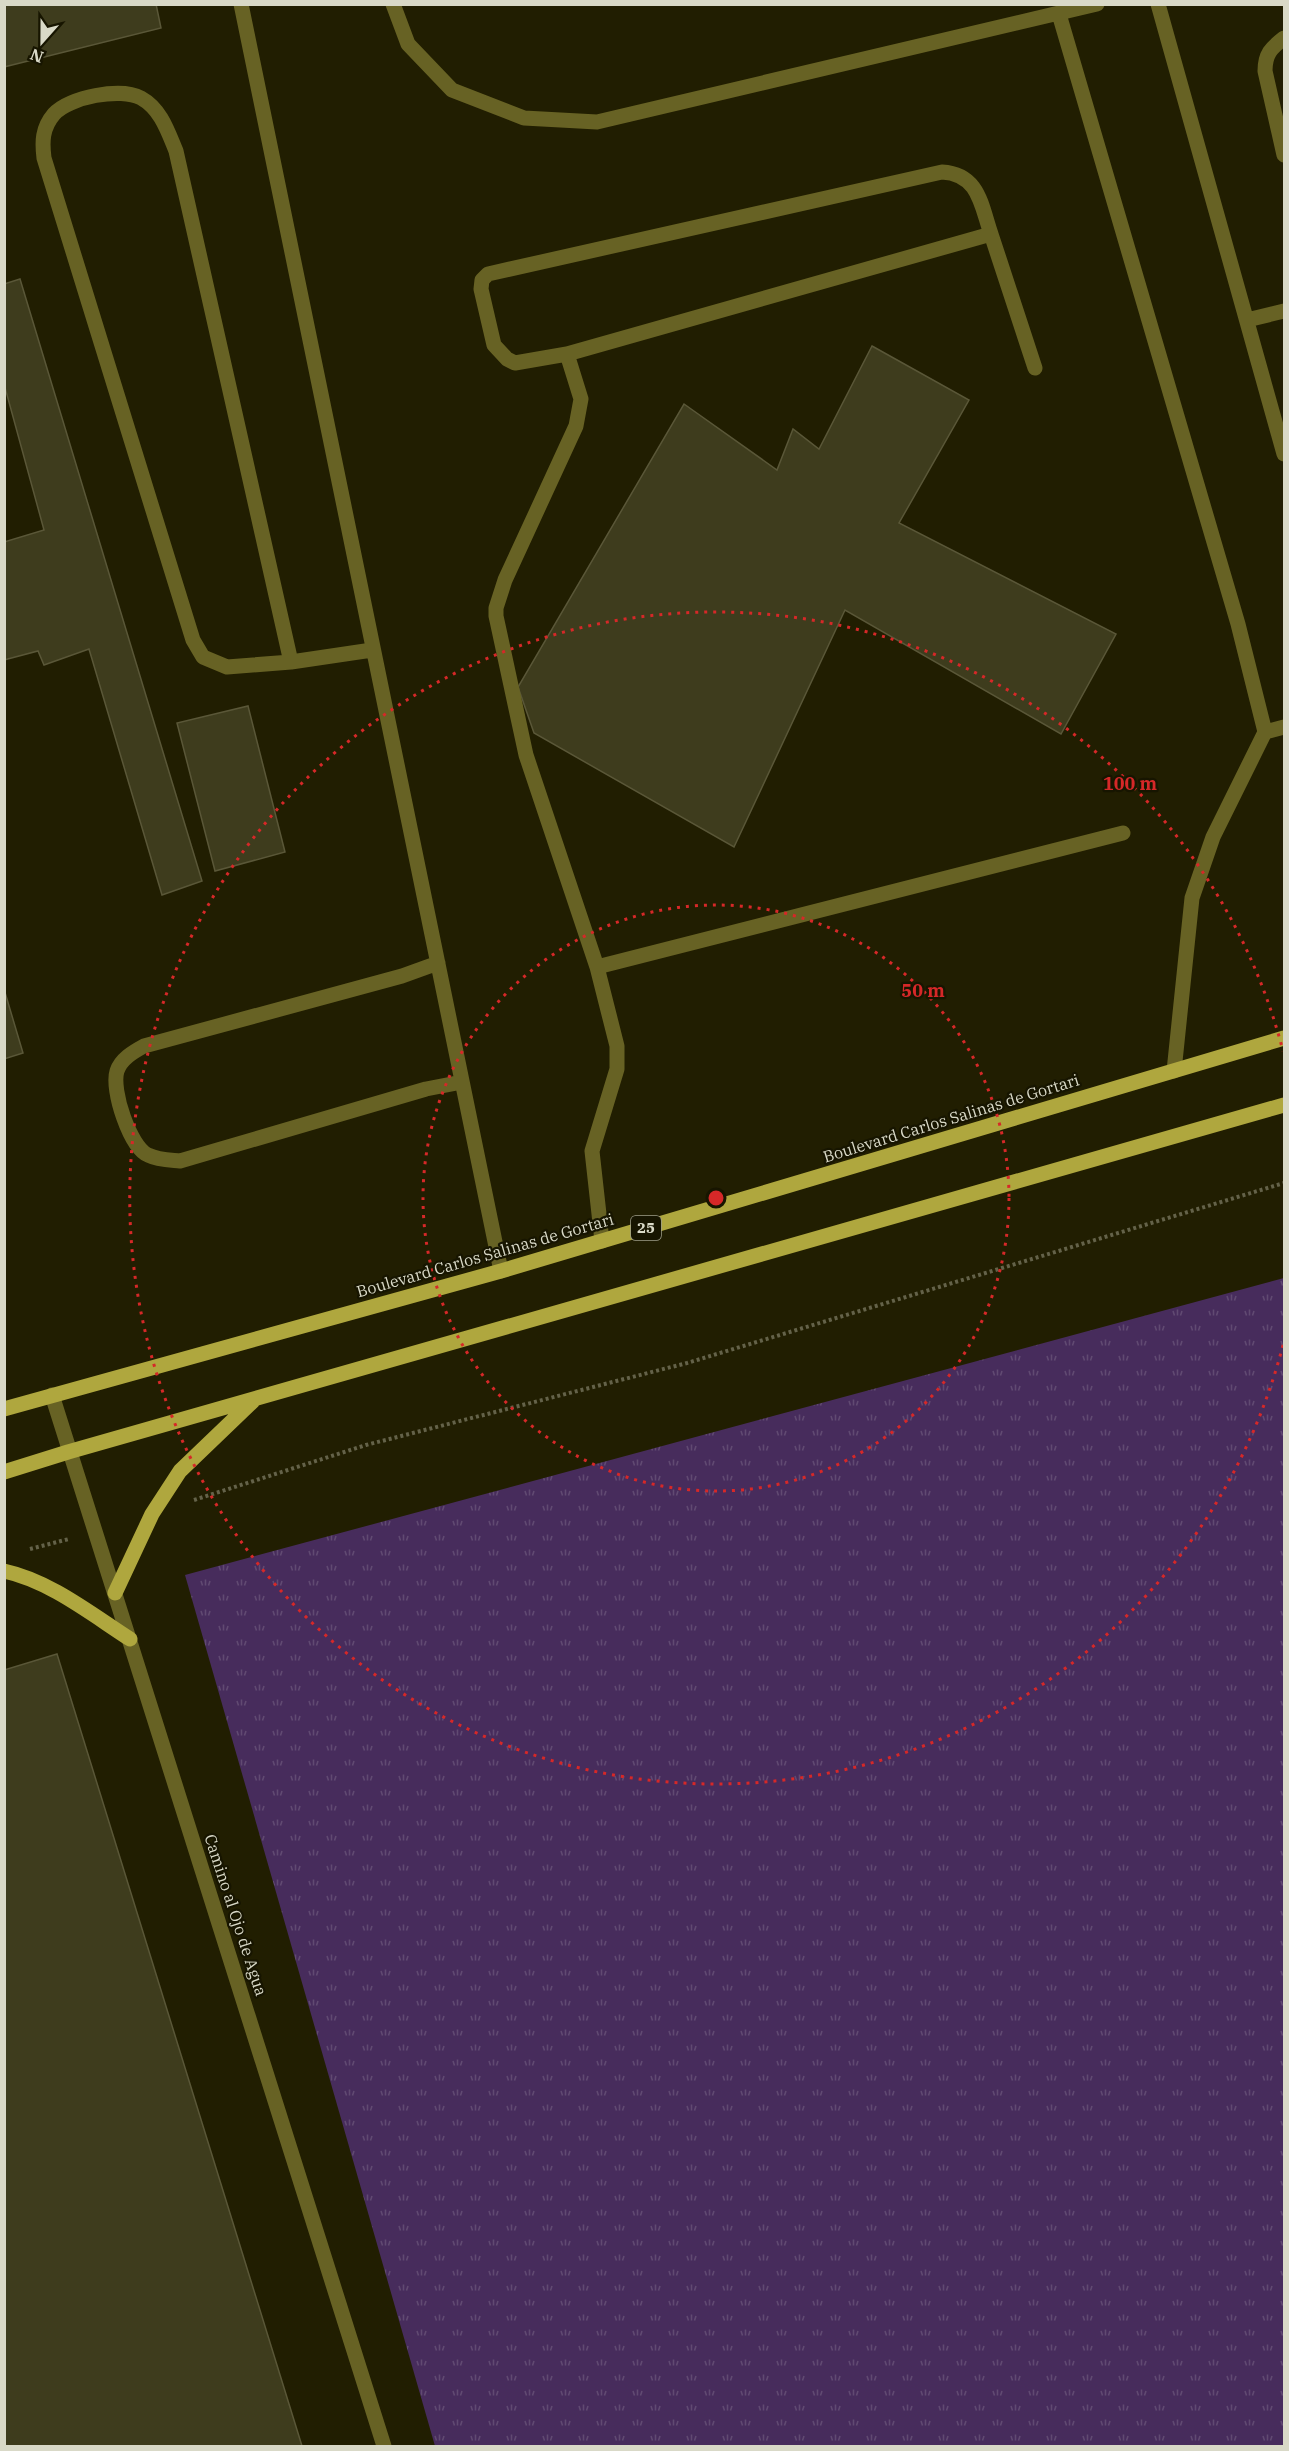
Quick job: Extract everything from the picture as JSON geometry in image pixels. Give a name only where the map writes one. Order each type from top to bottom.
[{"type":"main road","name":"Boulevard Carlos Salinas de Gortari","points":[[4,1409],[501,1271],[1284,1038]]},
{"type":"main road","points":[[4,1472],[1284,1105]]},
{"type":"main road","points":[[115,1593],[152,1514],[180,1471],[256,1399]]},
{"type":"main road","points":[[4,1570],[19,1574],[61,1595],[130,1639]]},
{"type":"street","points":[[241,4],[501,1271]]},
{"type":"street","points":[[393,4],[408,44],[452,90],[524,118],[597,122],[1096,4]]},
{"type":"street","points":[[1158,4],[1284,454]]},
{"type":"street","points":[[1059,14],[1238,624],[1265,732],[1213,837],[1192,898],[1174,1071]]},
{"type":"street","points":[[1284,39],[1271,47],[1265,57],[1265,71],[1284,155]]},
{"type":"street","points":[[291,662],[176,151],[163,118],[141,98],[118,92],[74,100],[54,114],[42,137],[44,158],[193,640],[203,657],[227,667],[291,662],[372,650]]},
{"type":"street","points":[[991,234],[567,354],[515,363],[501,354],[494,345],[481,289],[482,280],[488,274],[942,172],[964,176],[974,186],[991,234],[1035,368]]},
{"type":"street","points":[[1247,320],[1284,311]]},
{"type":"street","points":[[567,354],[581,399],[576,426],[505,580],[496,608],[496,616],[526,755],[597,967],[617,1046],[617,1069],[592,1151],[602,1241]]},
{"type":"street","points":[[1265,732],[1284,727]]},
{"type":"street","points":[[597,967],[1123,833]]},
{"type":"street","points":[[438,963],[402,976],[144,1046],[129,1054],[117,1071],[115,1090],[135,1145],[147,1155],[180,1161],[426,1089],[462,1082]]},
{"type":"street","name":"Camino al Ojo de Agua","points":[[52,1395],[68,1452],[130,1639],[384,2446]]},
{"type":"path","points":[[152,1514],[366,1445],[687,1363],[1284,1183]]},
{"type":"path","points":[[27,1549],[94,1532]]},
{"type":"green space","points":[[1284,1278],[1284,2446],[435,2446],[185,1575]]},
{"type":"building","points":[[4,4],[156,4],[161,28],[4,67]]},
{"type":"building","points":[[20,279],[202,881],[162,895],[89,649],[44,665],[38,651],[4,660],[4,542],[44,530],[4,384],[4,284]]},
{"type":"building","points":[[872,346],[969,400],[899,523],[1116,634],[1061,734],[845,610],[734,847],[534,733],[518,687],[684,404],[777,470],[793,429],[819,449]]},
{"type":"building","points":[[248,706],[285,852],[215,871],[177,723]]},
{"type":"building","points":[[4,989],[23,1053],[4,1059]]},
{"type":"building","points":[[57,1654],[302,2446],[4,2446],[4,1670]]}]
